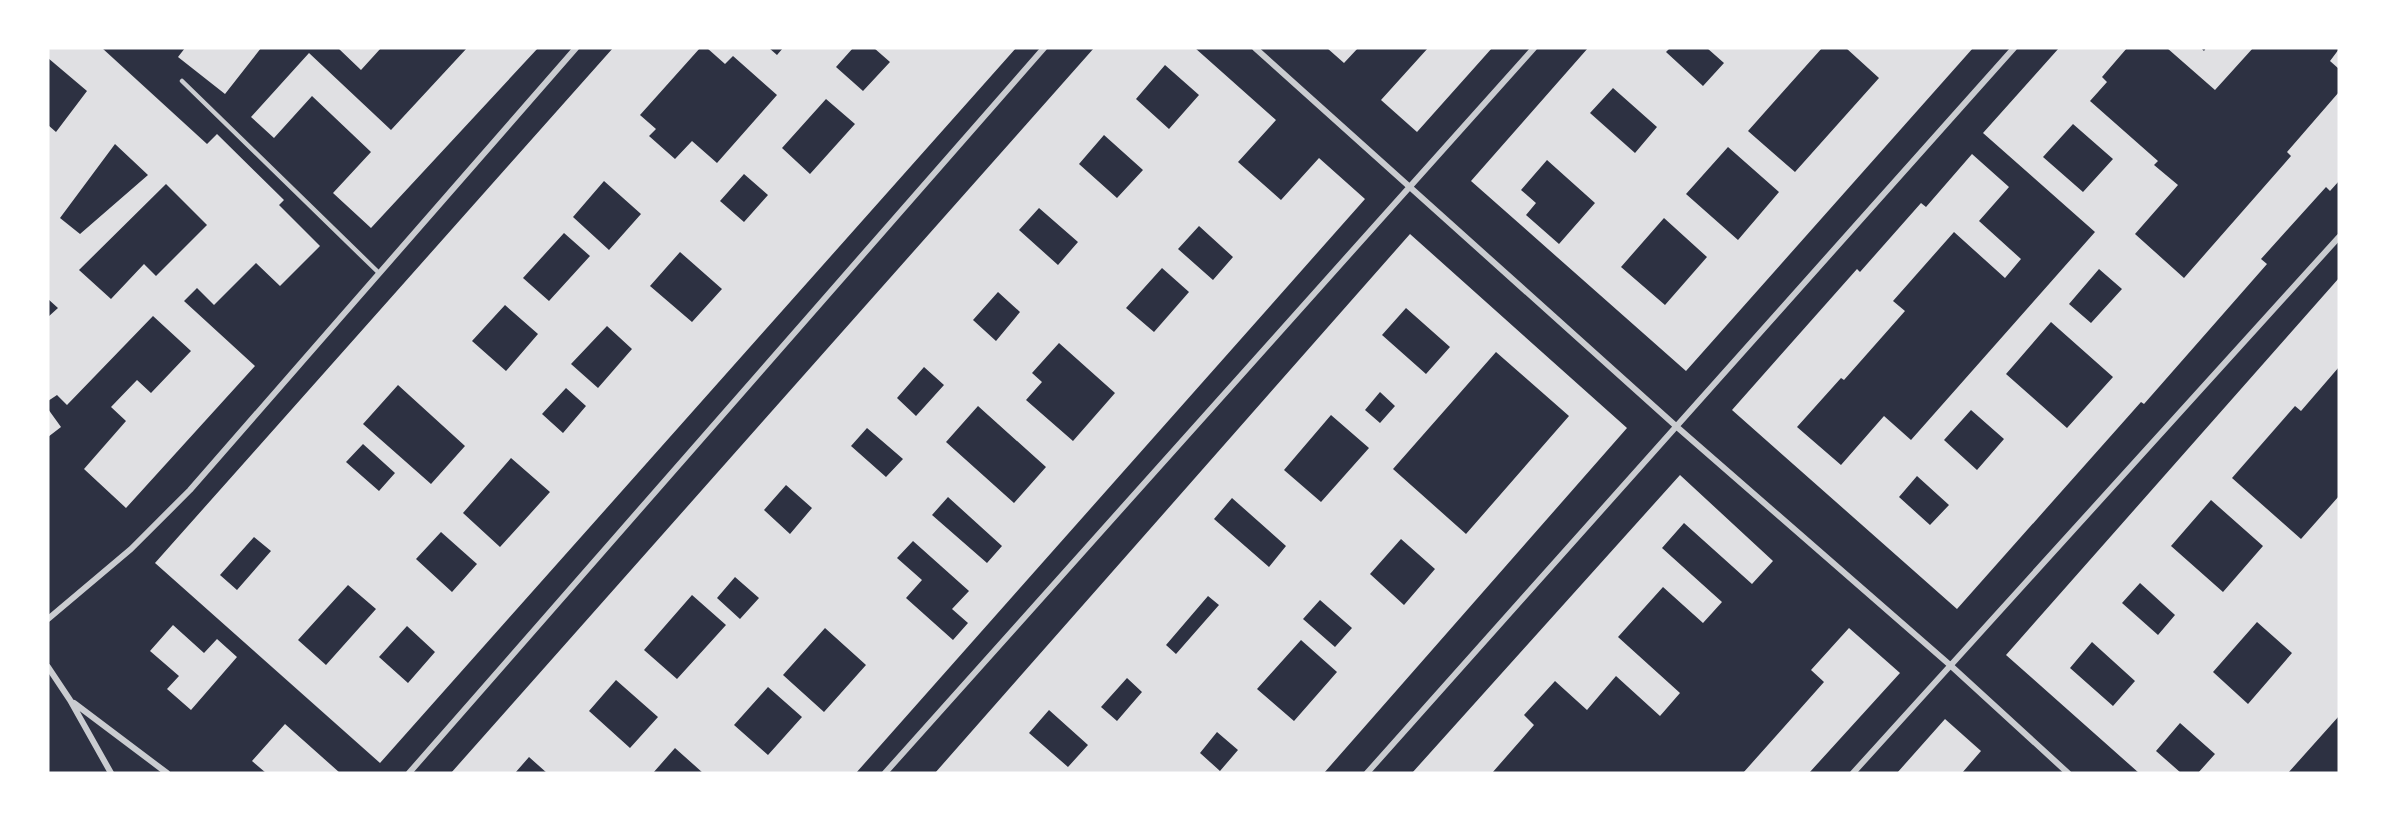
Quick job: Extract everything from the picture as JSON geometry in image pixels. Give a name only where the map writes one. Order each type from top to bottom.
[{"type":"street","points":[[48,619],[131,549],[190,490],[576,48]]},
{"type":"street","points":[[409,773],[1044,48]]},
{"type":"street","points":[[1255,48],[1677,427],[1950,665],[2068,773]]},
{"type":"street","points":[[885,773],[1534,48]]},
{"type":"street","points":[[1367,773],[2013,48]]},
{"type":"street","points":[[1853,773],[2339,237]]},
{"type":"street","points":[[48,667],[70,700],[111,773]]},
{"type":"street","points":[[70,700],[167,773]]},
{"type":"lane","points":[[182,81],[380,273]]},
{"type":"building","points":[[48,48],[102,48],[207,144],[217,134],[284,200],[279,205],[320,246],[280,286],[256,263],[214,305],[197,288],[184,301],[255,366],[126,508],[84,469],[126,421],[111,407],[137,380],[151,393],[191,351],[153,316],[67,405],[57,395],[48,401],[48,317],[58,308],[48,299],[48,125],[56,132],[87,91],[48,58]],"holes":[[[115,144],[148,175],[80,234],[60,218]],[[166,184],[207,225],[156,276],[144,264],[111,299],[79,270]]]},
{"type":"building","points":[[185,48],[261,48],[225,94],[178,57]]},
{"type":"building","points":[[338,48],[381,48],[361,70]]},
{"type":"building","points":[[467,48],[538,48],[371,228],[333,193],[371,152],[312,96],[274,138],[251,117],[309,53],[391,130]]},
{"type":"building","points":[[613,48],[700,48],[640,115],[656,129],[649,136],[675,159],[692,141],[717,163],[777,95],[733,56],[725,64],[707,48],[769,48],[777,55],[783,48],[853,48],[836,67],[863,91],[890,62],[874,48],[1016,48],[380,763],[155,563]],"holes":[[[826,99],[855,124],[810,174],[782,148]],[[744,174],[768,195],[744,222],[720,201]],[[604,181],[641,214],[609,250],[573,217]],[[564,233],[590,256],[549,301],[523,278]],[[680,252],[722,289],[692,322],[650,286]],[[505,305],[538,334],[506,371],[472,341]],[[607,326],[632,349],[598,388],[571,364]],[[398,385],[465,446],[431,484],[363,424]],[[566,388],[586,406],[563,433],[542,414]],[[363,444],[395,473],[379,491],[346,462]],[[511,458],[550,492],[500,547],[463,513]],[[441,532],[477,564],[452,592],[416,559]],[[254,537],[271,551],[237,590],[220,575]],[[348,585],[376,609],[326,665],[298,640]],[[407,626],[435,652],[408,683],[379,657]]]},
{"type":"building","points":[[1094,48],[1195,48],[1276,120],[1238,162],[1281,200],[1319,158],[1365,199],[856,773],[703,773],[675,748],[653,773],[547,773],[529,757],[515,773],[451,773]],"holes":[[[1165,65],[1199,95],[1169,129],[1136,99]],[[1104,135],[1143,170],[1117,198],[1079,164]],[[1039,208],[1078,242],[1058,265],[1019,230]],[[1199,226],[1233,257],[1213,280],[1178,249]],[[1162,268],[1189,292],[1154,332],[1126,308]],[[998,292],[1020,312],[996,341],[973,320]],[[1059,343],[1115,393],[1073,441],[1026,400],[1042,382],[1032,373]],[[924,367],[944,385],[916,416],[897,398]],[[978,406],[1046,467],[1014,503],[946,442]],[[867,428],[903,459],[886,477],[851,446]],[[786,485],[812,508],[790,534],[764,510]],[[948,497],[1002,546],[987,563],[932,515]],[[913,541],[969,591],[952,609],[968,623],[953,640],[906,598],[922,580],[897,558]],[[735,577],[759,598],[740,619],[717,598]],[[692,595],[726,625],[677,679],[644,650]],[[825,628],[866,665],[824,712],[783,675]],[[616,680],[658,717],[630,748],[589,711]],[[768,687],[802,717],[768,755],[734,725]]]},
{"type":"building","points":[[1327,48],[1358,48],[1344,63]]},
{"type":"building","points":[[1428,48],[1492,48],[1417,132],[1381,100]]},
{"type":"building","points":[[1588,48],[1670,48],[1666,52],[1703,86],[1724,63],[1707,48],[1822,48],[1748,131],[1795,172],[1879,78],[1846,48],[1973,48],[1686,371],[1471,181]],"holes":[[[1613,88],[1657,127],[1635,153],[1590,113]],[[1728,147],[1779,192],[1738,240],[1686,194]],[[1547,160],[1595,203],[1559,244],[1526,215],[1536,203],[1521,190]],[[1664,218],[1707,257],[1665,305],[1621,267]]]},
{"type":"building","points":[[2059,48],[2127,48],[2102,77],[2107,82],[2090,101],[2158,161],[2154,165],[2178,185],[2135,234],[2184,278],[2291,156],[2287,152],[2339,92],[2339,181],[2330,191],[2326,187],[2261,259],[2267,264],[2144,404],[2141,402],[1957,609],[1732,410],[1857,269],[1860,272],[1921,203],[1926,207],[1972,154],[2009,187],[1979,221],[2021,259],[2005,278],[1954,232],[1893,301],[1905,311],[1844,380],[1841,378],[1797,427],[1841,465],[1884,416],[1911,440],[2095,232],[1983,133]],"holes":[[[2073,124],[2113,159],[2083,192],[2043,157]],[[2099,269],[2122,289],[2091,323],[2069,304]],[[2051,322],[2113,377],[2067,428],[2006,374]],[[1971,410],[2004,439],[1977,470],[1944,440]],[[1917,476],[1949,505],[1930,525],[1899,497]]]},
{"type":"building","points":[[2167,48],[2201,48],[2204,51],[2206,48],[2253,48],[2215,90]]},
{"type":"building","points":[[2339,49],[2339,69],[2330,61]]},
{"type":"building","points":[[1410,234],[1627,428],[1324,773],[935,773]],"holes":[[[1406,308],[1450,347],[1426,374],[1382,335]],[[1496,352],[1569,416],[1466,534],[1393,469]],[[1380,392],[1395,406],[1380,423],[1365,410]],[[1331,415],[1369,448],[1321,502],[1284,470]],[[1232,498],[1286,546],[1269,567],[1214,519]],[[1401,539],[1435,569],[1404,605],[1370,574]],[[1208,596],[1219,605],[1176,654],[1166,645]],[[1320,600],[1352,628],[1335,647],[1303,619]],[[1301,640],[1337,672],[1294,721],[1257,689]],[[1127,678],[1142,692],[1117,721],[1101,707]],[[1049,710],[1088,745],[1068,767],[1029,733]],[[1217,732],[1238,750],[1220,771],[1200,753]]]},
{"type":"building","points":[[2339,278],[2339,367],[2301,411],[2295,406],[2232,478],[2301,539],[2339,496],[2339,716],[2288,773],[2198,773],[2215,754],[2180,723],[2156,751],[2181,773],[2139,773],[2006,655]],"holes":[[[2211,500],[2263,546],[2223,592],[2171,546]],[[2140,583],[2175,615],[2158,635],[2122,603]],[[2257,622],[2292,653],[2248,704],[2213,672]],[[2092,642],[2135,681],[2113,706],[2070,668]]]},
{"type":"building","points":[[48,409],[61,427],[48,437]]},
{"type":"building","points":[[1680,475],[1773,561],[1752,584],[1684,523],[1662,548],[1722,602],[1703,623],[1663,587],[1618,637],[1680,693],[1660,716],[1616,676],[1587,710],[1555,681],[1524,715],[1534,725],[1492,773],[1412,773]]},
{"type":"building","points":[[173,625],[204,653],[217,639],[237,657],[191,710],[167,689],[179,676],[150,651]]},
{"type":"building","points":[[1849,628],[1900,673],[1809,773],[1743,773],[1824,682],[1811,670]]},
{"type":"building","points":[[1945,719],[1981,751],[1962,773],[1897,773]]},
{"type":"building","points":[[285,724],[340,773],[266,773],[252,761]]}]
